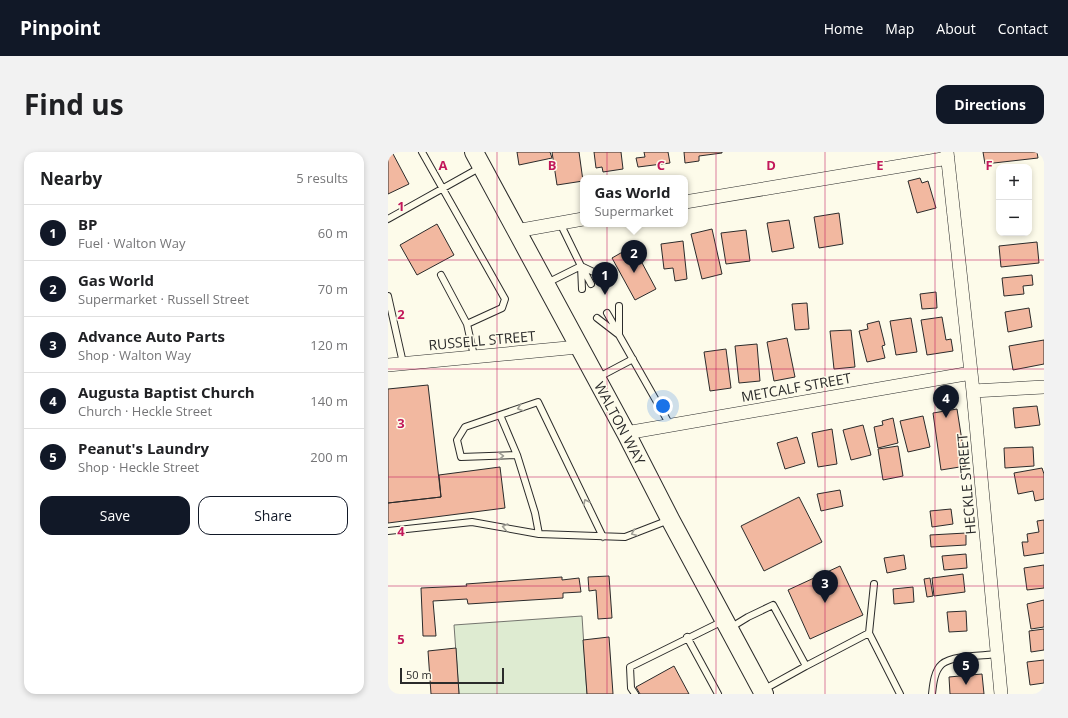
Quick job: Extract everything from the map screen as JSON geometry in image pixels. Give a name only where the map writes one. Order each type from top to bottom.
[{"type":"main road","name":"WALTON WAY","points":[[478,159],[578,347],[626,433],[670,519],[763,692]]},
{"type":"street","points":[[688,201],[948,155]]},
{"type":"street","name":"HECKLE STREET","points":[[948,155],[973,391],[1001,694]]},
{"type":"street","points":[[516,231],[580,220]]},
{"type":"street","name":"RUSSELL STREET","points":[[388,365],[578,347]]},
{"type":"street","name":"METCALF STREET","points":[[626,433],[971,373]]},
{"type":"street","points":[[973,391],[1044,388]]},
{"type":"lane","points":[[422,152],[505,299],[502,308],[467,324]]},
{"type":"lane","points":[[388,219],[442,189],[478,159]]},
{"type":"lane","points":[[560,223],[591,284]]},
{"type":"lane","points":[[582,266],[604,277]]},
{"type":"lane","points":[[545,284],[582,266]]},
{"type":"lane","points":[[582,266],[582,289]]},
{"type":"lane","points":[[441,275],[467,324],[474,356]]},
{"type":"lane","points":[[388,296],[403,363]]},
{"type":"lane","points":[[619,306],[619,335]]},
{"type":"lane","points":[[607,313],[670,425]]},
{"type":"lane","points":[[597,318],[619,335]]},
{"type":"lane","points":[[388,326],[395,325]]},
{"type":"lane","points":[[596,379],[633,359]]},
{"type":"lane","points":[[517,455],[462,457],[457,440],[465,427],[538,402],[602,537]]},
{"type":"lane","points":[[500,415],[517,455],[535,513],[539,534]]},
{"type":"lane","points":[[388,531],[472,522],[539,534],[625,537],[670,519]]},
{"type":"lane","points":[[874,584],[870,633],[900,694]]},
{"type":"lane","points":[[635,694],[631,688],[630,667],[688,637],[748,617],[772,605],[806,666]]},
{"type":"lane","points":[[763,692],[806,666],[870,633]]},
{"type":"lane","points":[[688,637],[718,694]]},
{"type":"lane","points":[[932,694],[934,677],[941,664],[956,658],[997,654]]},
{"type":"green space","points":[[582,616],[587,694],[459,694],[454,625]]},
{"type":"building","points":[[388,152],[392,152],[409,184],[388,194]]},
{"type":"building","points":[[517,152],[550,152],[552,158],[519,165]]},
{"type":"building","points":[[552,152],[579,152],[582,175],[580,175],[580,181],[557,185]]},
{"type":"building","points":[[594,152],[621,152],[623,169],[603,172],[602,167],[596,168]]},
{"type":"building","points":[[644,152],[668,152],[670,163],[638,167],[636,158],[645,157]]},
{"type":"building","points":[[684,152],[722,153],[699,156],[699,161],[685,163]]},
{"type":"building","points":[[983,152],[1037,152],[1038,158],[985,164]]},
{"type":"building","points":[[920,178],[922,183],[928,181],[936,208],[917,213],[908,181]]},
{"type":"building","points":[[839,213],[843,244],[819,248],[814,217]]},
{"type":"building","points":[[789,220],[794,248],[772,252],[767,223]]},
{"type":"building","points":[[437,224],[454,255],[417,275],[400,245]]},
{"type":"building","points":[[712,229],[722,274],[702,279],[691,234]]},
{"type":"building","points":[[746,230],[750,261],[726,264],[721,233]]},
{"type":"building","points":[[683,241],[687,279],[675,281],[673,268],[664,269],[661,244]]},
{"type":"building","points":[[1037,242],[1039,263],[1001,267],[999,246]]},
{"type":"building","points":[[633,246],[656,289],[635,300],[612,258]]},
{"type":"building","points":[[1032,275],[1033,285],[1023,286],[1024,294],[1004,296],[1002,278]]},
{"type":"building","points":[[936,292],[937,308],[922,309],[920,294]]},
{"type":"building","points":[[807,303],[809,329],[795,330],[792,304]]},
{"type":"building","points":[[1029,308],[1032,327],[1008,332],[1005,312]]},
{"type":"building","points":[[942,317],[946,340],[951,339],[953,351],[927,355],[921,320]]},
{"type":"building","points":[[911,318],[917,352],[896,355],[890,321]]},
{"type":"building","points":[[879,321],[885,345],[882,346],[885,358],[867,362],[859,331],[868,329],[867,324]]},
{"type":"building","points":[[851,330],[855,367],[834,369],[830,331]]},
{"type":"building","points":[[787,338],[795,377],[774,381],[767,342]]},
{"type":"building","points":[[1044,340],[1044,364],[1013,370],[1009,346]]},
{"type":"building","points":[[757,344],[760,381],[739,383],[735,346]]},
{"type":"building","points":[[726,349],[731,388],[710,391],[704,352]]},
{"type":"building","points":[[428,385],[441,497],[388,503],[388,389]]},
{"type":"building","points":[[1037,406],[1040,425],[1015,428],[1013,408]]},
{"type":"building","points":[[957,409],[966,466],[941,470],[933,413]]},
{"type":"building","points":[[923,416],[930,447],[908,452],[900,421]]},
{"type":"building","points":[[893,418],[898,443],[878,448],[874,427],[883,425],[882,421]]},
{"type":"building","points":[[863,425],[871,455],[851,460],[843,430]]},
{"type":"building","points":[[832,429],[837,464],[818,467],[812,433]]},
{"type":"building","points":[[797,437],[805,463],[785,469],[777,443]]},
{"type":"building","points":[[898,446],[903,476],[883,480],[878,449]]},
{"type":"building","points":[[1033,447],[1034,466],[1005,468],[1004,448]]},
{"type":"building","points":[[500,467],[505,508],[388,523],[388,503],[441,497],[439,475]]},
{"type":"building","points":[[1042,468],[1044,474],[1044,499],[1035,501],[1033,491],[1018,494],[1014,473]]},
{"type":"building","points":[[840,490],[843,506],[821,511],[817,494]]},
{"type":"building","points":[[799,497],[822,542],[764,571],[741,526]]},
{"type":"building","points":[[951,509],[953,524],[932,527],[930,511]]},
{"type":"building","points":[[1044,520],[1044,553],[1024,556],[1022,542],[1028,542],[1027,534],[1039,532],[1037,521]]},
{"type":"building","points":[[966,533],[966,545],[931,547],[930,535]]},
{"type":"building","points":[[966,554],[967,568],[944,570],[942,556]]},
{"type":"building","points":[[904,555],[906,569],[887,573],[884,558]]},
{"type":"building","points":[[1044,565],[1044,588],[1027,590],[1024,568]]},
{"type":"building","points":[[840,566],[863,615],[810,639],[788,590]]},
{"type":"building","points":[[963,574],[965,592],[934,596],[932,578]]},
{"type":"building","points":[[609,576],[612,618],[598,619],[596,590],[589,591],[588,577]]},
{"type":"building","points":[[562,577],[562,580],[579,578],[581,592],[563,593],[563,598],[468,604],[467,599],[433,601],[436,636],[423,636],[421,588],[467,586],[466,584]]},
{"type":"building","points":[[930,578],[933,596],[927,597],[924,579]]},
{"type":"building","points":[[913,587],[914,602],[894,604],[893,589]]},
{"type":"building","points":[[1044,600],[1044,627],[1031,629],[1027,604]]},
{"type":"building","points":[[966,611],[967,631],[949,632],[947,612]]},
{"type":"building","points":[[1044,629],[1044,650],[1031,652],[1029,631]]},
{"type":"building","points":[[609,637],[613,694],[587,694],[583,640]]},
{"type":"building","points":[[456,648],[459,694],[431,694],[428,651]]},
{"type":"building","points":[[1044,660],[1044,683],[1030,685],[1027,662]]},
{"type":"building","points":[[674,666],[689,694],[640,694],[636,687]]},
{"type":"building","points":[[982,674],[984,694],[950,694],[949,677]]},
{"type":"place","name":"Gas World","points":[[634,273]]},
{"type":"place","name":"BP","points":[[605,295]]},
{"type":"place","name":"Augusta Baptist Church","points":[[946,418]]},
{"type":"place","name":"Advance Auto Parts","points":[[825,603]]},
{"type":"place","name":"Peanut's Laundry","points":[[966,685]]}]
